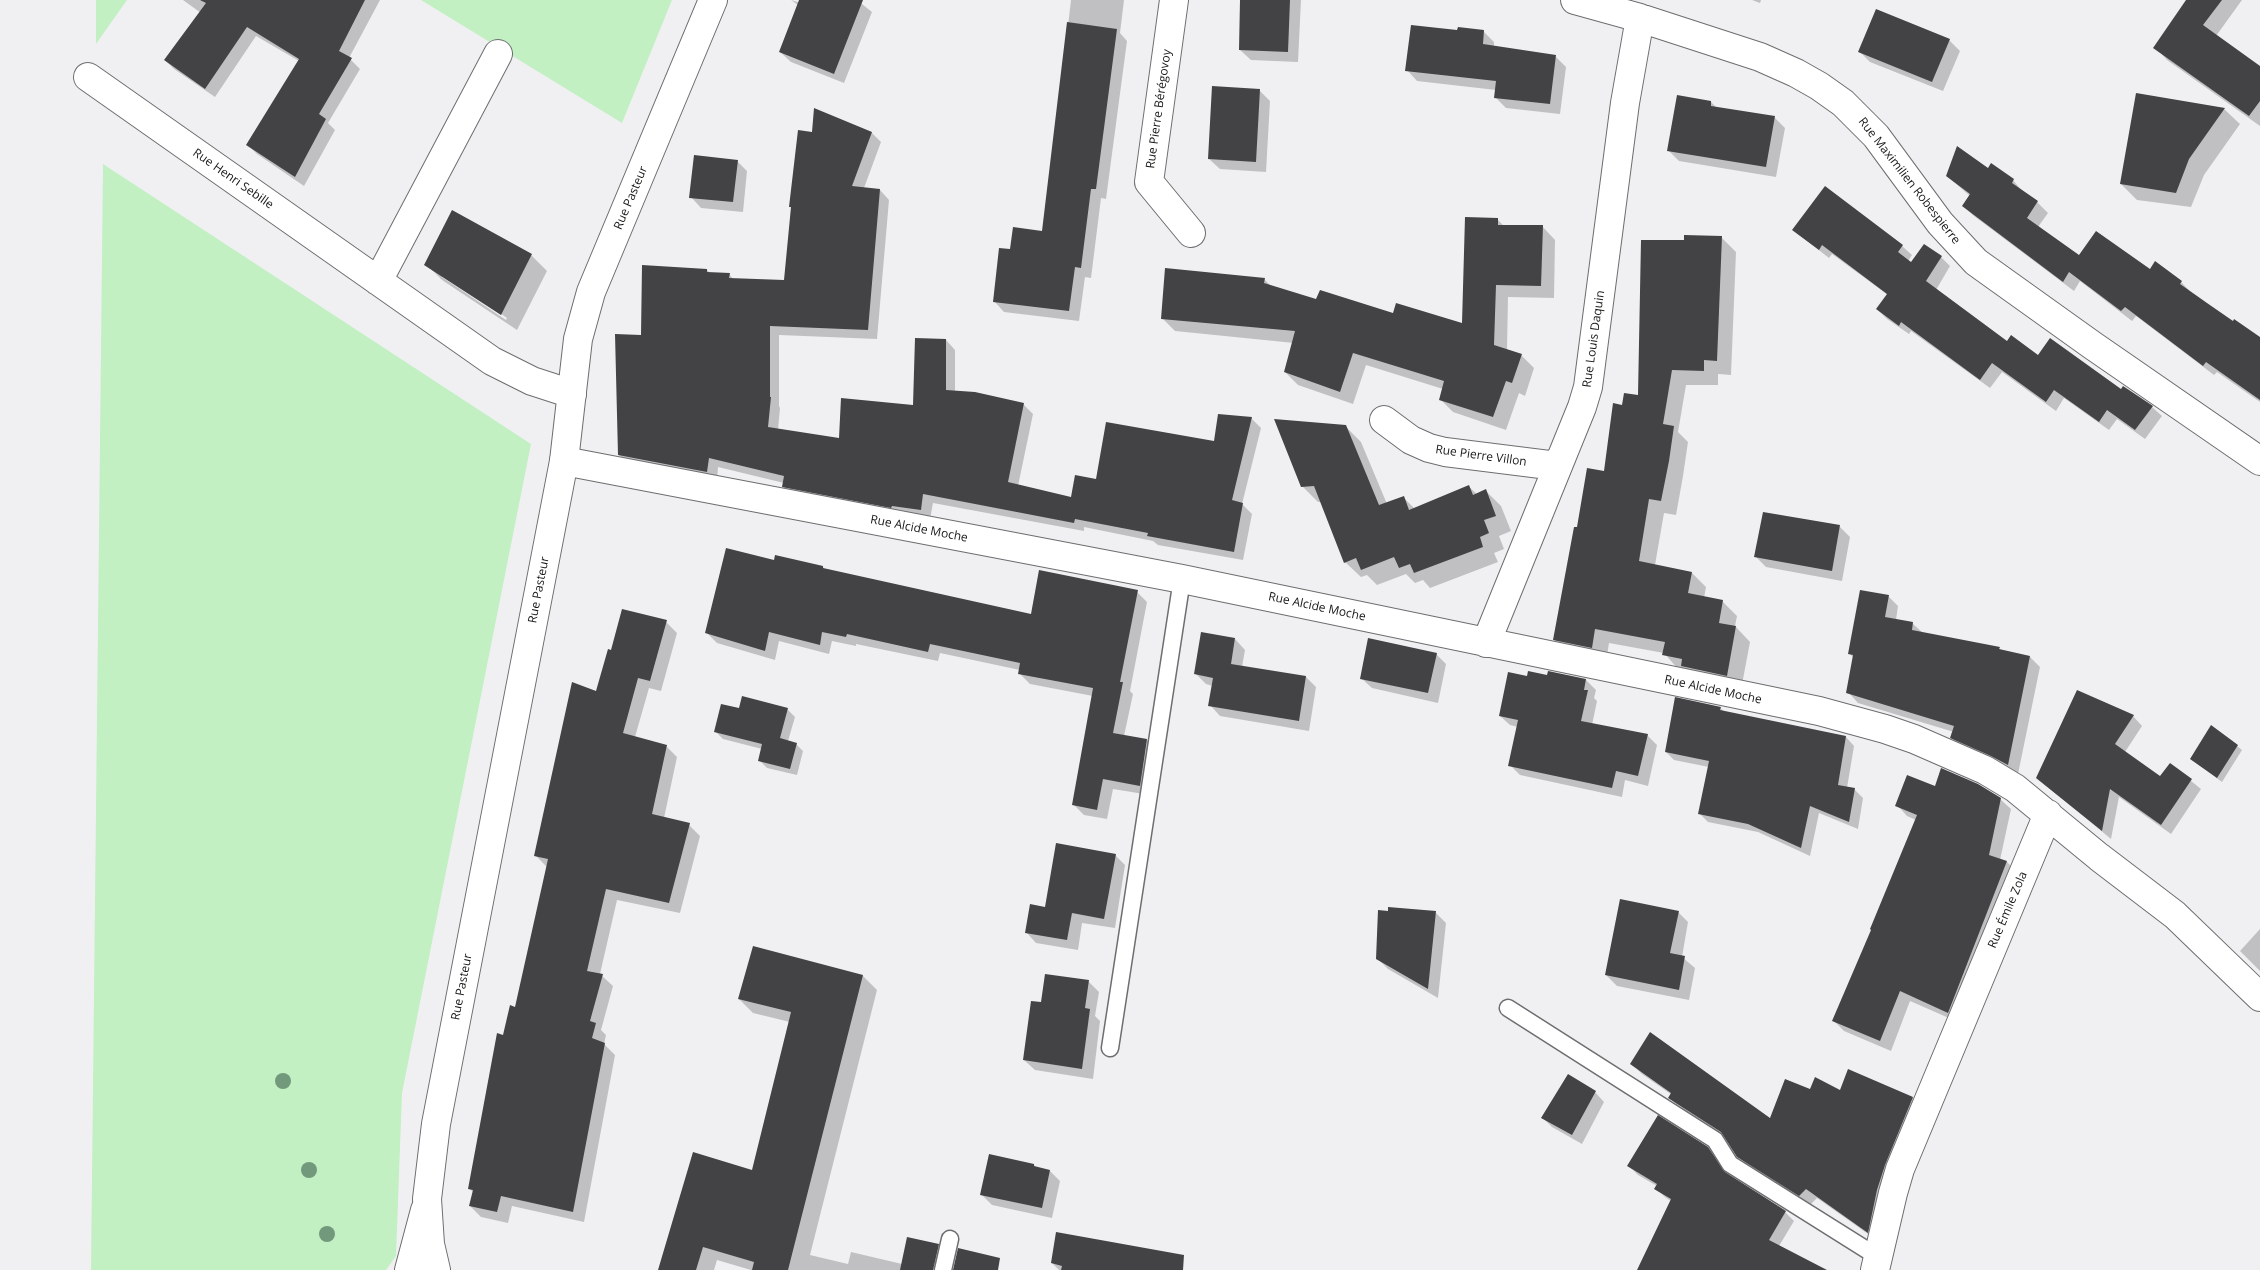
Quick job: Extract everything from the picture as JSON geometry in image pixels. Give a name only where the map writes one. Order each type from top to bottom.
[{"type":"street","name":"Rue Pasteur","points":[[409,1270],[427,1199],[442,1092],[564,462],[578,339],[591,292],[713,0]]},
{"type":"street","name":"Rue Pierre Bérégovoy","points":[[1174,0],[1149,182],[1191,233]]},
{"type":"street","name":"Rue Maximilien Robespierre","points":[[1575,0],[1640,18],[1760,57],[1796,73],[1843,103],[1876,136],[1940,223],[1976,262],[2260,461]]},
{"type":"street","name":"Rue Louis Daquin","points":[[1486,643],[1582,407],[1588,387],[1626,95],[1640,18]]},
{"type":"street","points":[[378,280],[498,54]]},
{"type":"street","name":"Rue Henri Sebille","points":[[88,77],[492,361],[532,381],[572,394]]},
{"type":"street","name":"Rue Pierre Villon","points":[[1384,420],[1411,440],[1429,448],[1445,452],[1557,466]]},
{"type":"street","name":"Rue Alcide Moche","points":[[564,462],[1182,579],[1819,712],[1885,730],[1923,743],[1985,770],[2015,788],[2048,814]]},
{"type":"street","points":[[2048,814],[2105,863],[2175,915],[2260,997]]},
{"type":"street","name":"Rue Émile Zola","points":[[1876,1264],[1900,1170],[2048,814]]},
{"type":"street","name":"Rue Pasteur","points":[[427,1199],[430,1244],[436,1270]]},
{"type":"lane","points":[[1110,1048],[1182,579]]},
{"type":"lane","points":[[1508,1008],[1715,1140],[1730,1164],[1876,1264]]},
{"type":"lane","points":[[943,1270],[950,1239]]},
{"type":"green space","points":[[96,0],[127,0],[96,44]]},
{"type":"green space","points":[[421,0],[672,0],[622,123]]},
{"type":"green space","points":[[103,164],[531,444],[402,1093],[396,1256],[386,1270],[91,1270]]},
{"type":"building","points":[[200,0],[365,0],[339,51],[352,58],[319,114],[326,119],[295,177],[246,145],[299,59],[247,27],[205,89],[164,60],[206,3]]},
{"type":"building","points":[[799,0],[863,0],[834,74],[779,52]]},
{"type":"building","points":[[1240,0],[1290,0],[1288,52],[1239,50]]},
{"type":"building","points":[[2186,0],[2222,0],[2203,25],[2260,66],[2260,101],[2249,116],[2153,48]]},
{"type":"building","points":[[1876,9],[1950,39],[1932,82],[1858,52]]},
{"type":"building","points":[[1067,22],[1117,29],[1096,189],[1091,189],[1081,268],[1075,267],[1069,311],[993,302],[999,248],[1010,249],[1013,227],[1042,231]]},
{"type":"building","points":[[1411,25],[1457,30],[1458,27],[1484,30],[1483,44],[1556,55],[1550,104],[1494,98],[1496,81],[1405,71]]},
{"type":"building","points":[[1212,86],[1260,89],[1256,162],[1208,159]]},
{"type":"building","points":[[2136,93],[2225,108],[2189,159],[2176,193],[2120,184]]},
{"type":"building","points":[[1677,95],[1711,101],[1711,106],[1775,116],[1766,167],[1667,151]]},
{"type":"building","points":[[814,108],[872,132],[852,186],[880,189],[868,330],[770,326],[771,397],[768,427],[839,438],[841,398],[913,405],[915,338],[946,339],[946,390],[975,392],[1024,403],[1008,482],[1071,497],[1075,475],[1096,479],[1106,422],[1214,441],[1218,414],[1252,417],[1232,500],[1243,503],[1234,552],[1147,536],[1148,533],[1075,519],[1074,523],[923,494],[921,510],[892,506],[891,508],[782,487],[784,476],[709,458],[707,472],[618,455],[615,334],[641,335],[642,265],[707,269],[707,272],[730,273],[729,278],[784,280],[791,207],[789,207],[798,130],[812,132]]},
{"type":"building","points":[[1957,146],[1988,168],[1991,163],[2014,179],[2012,183],[2038,201],[2027,218],[2079,255],[2096,231],[2150,269],[2155,261],[2182,281],[2180,284],[2233,321],[2234,319],[2260,337],[2260,400],[2206,362],[2203,366],[2125,307],[2121,311],[2069,272],[2063,282],[1962,206],[1970,194],[1946,176]]},
{"type":"building","points":[[694,155],[738,160],[733,202],[689,198]]},
{"type":"building","points":[[1825,186],[1903,245],[1898,252],[1911,262],[1924,244],[1942,256],[1926,281],[2007,341],[2011,335],[2038,355],[2050,338],[2121,389],[2123,386],[2153,406],[2135,430],[2107,410],[2099,422],[2054,390],[2046,402],[1992,363],[1980,380],[1901,322],[1899,326],[1876,309],[1887,294],[1822,245],[1819,250],[1792,230]]},
{"type":"building","points":[[452,210],[532,254],[501,315],[424,265]]},
{"type":"building","points":[[1465,217],[1498,218],[1498,225],[1543,225],[1541,286],[1496,285],[1494,345],[1522,354],[1512,383],[1506,381],[1493,417],[1439,400],[1444,381],[1353,353],[1340,392],[1284,372],[1295,331],[1161,319],[1165,268],[1265,278],[1264,283],[1316,299],[1320,290],[1393,313],[1396,303],[1462,323]]},
{"type":"building","points":[[1684,235],[1722,236],[1717,361],[1704,360],[1704,371],[1672,370],[1663,424],[1674,426],[1669,461],[1661,501],[1649,499],[1639,561],[1692,572],[1688,593],[1723,600],[1719,623],[1736,626],[1727,676],[1681,666],[1682,659],[1662,655],[1665,642],[1595,629],[1592,648],[1553,640],[1574,527],[1577,527],[1587,468],[1604,471],[1613,403],[1622,405],[1624,393],[1638,395],[1641,240],[1684,240]]},
{"type":"building","points":[[1274,419],[1346,425],[1379,505],[1404,496],[1409,510],[1469,485],[1473,495],[1486,489],[1496,516],[1484,520],[1489,533],[1480,537],[1483,547],[1414,573],[1410,564],[1399,568],[1394,557],[1361,570],[1356,558],[1344,563],[1314,486],[1301,487]]},
{"type":"building","points":[[1763,512],[1840,525],[1832,571],[1754,557]]},
{"type":"building","points":[[726,548],[774,560],[775,555],[823,566],[823,568],[1031,614],[1039,570],[1138,590],[1120,682],[1123,682],[1113,733],[1147,739],[1140,786],[1103,779],[1097,810],[1072,805],[1093,688],[1018,674],[1020,663],[930,644],[928,652],[847,634],[846,637],[822,632],[820,645],[769,632],[765,651],[705,633]]},
{"type":"building","points":[[1860,590],[1889,595],[1885,617],[1913,622],[1912,630],[2000,647],[1999,649],[2030,656],[2008,765],[1950,738],[1954,726],[1846,693],[1853,655],[1848,654]]},
{"type":"building","points":[[622,609],[667,620],[650,681],[638,678],[623,733],[667,745],[652,814],[690,823],[669,903],[606,889],[587,971],[603,974],[590,1021],[596,1023],[592,1038],[605,1043],[573,1212],[501,1196],[497,1212],[469,1206],[473,1190],[468,1189],[497,1033],[503,1035],[510,1005],[515,1007],[548,859],[534,856],[572,682],[596,691],[608,649],[611,650]]},
{"type":"building","points":[[1201,632],[1235,638],[1231,664],[1306,676],[1299,721],[1208,706],[1213,678],[1194,674]]},
{"type":"building","points":[[1368,638],[1437,653],[1428,693],[1360,679]]},
{"type":"building","points":[[1528,671],[1547,675],[1548,671],[1586,679],[1584,690],[1588,690],[1581,721],[1648,734],[1638,776],[1616,771],[1612,788],[1508,766],[1518,720],[1499,716],[1508,672],[1527,676]]},
{"type":"building","points":[[2077,690],[2134,715],[2115,744],[2160,776],[2170,763],[2192,779],[2161,825],[2110,789],[2102,831],[2036,778]]},
{"type":"building","points":[[742,696],[788,708],[780,738],[797,743],[790,769],[758,761],[762,744],[714,732],[721,704],[739,708]]},
{"type":"building","points":[[1675,697],[1721,707],[1720,710],[1846,736],[1838,785],[1855,788],[1849,822],[1810,806],[1801,848],[1748,824],[1698,814],[1709,761],[1665,752]]},
{"type":"building","points":[[2211,725],[2238,745],[2217,778],[2190,759]]},
{"type":"building","points":[[1941,768],[1978,784],[2001,798],[1989,855],[2007,861],[1948,1013],[1900,991],[1880,1041],[1832,1021],[1917,815],[1895,806],[1907,775],[1935,786]]},
{"type":"building","points":[[1056,843],[1116,854],[1104,919],[1072,913],[1067,940],[1025,933],[1030,904],[1045,907]]},
{"type":"building","points":[[1620,899],[1679,911],[1670,953],[1685,956],[1679,990],[1605,975]]},
{"type":"building","points":[[1388,907],[1436,911],[1428,989],[1376,959],[1378,910],[1388,911]]},
{"type":"building","points":[[753,946],[863,975],[788,1270],[752,1270],[754,1262],[703,1247],[696,1270],[658,1270],[693,1152],[752,1170],[791,1012],[738,999]]},
{"type":"building","points":[[1045,974],[1089,980],[1085,1008],[1090,1009],[1082,1069],[1023,1060],[1031,1001],[1041,1002]]},
{"type":"building","points":[[1650,1032],[1770,1118],[1785,1079],[1810,1089],[1815,1077],[1840,1090],[1848,1069],[1913,1097],[1885,1165],[1877,1190],[1868,1233],[1806,1189],[1799,1196],[1737,1157],[1721,1132],[1668,1098],[1671,1093],[1630,1064]]},
{"type":"building","points":[[1568,1074],[1596,1091],[1572,1135],[1541,1118]]},
{"type":"building","points":[[1658,1115],[1708,1147],[1725,1172],[1786,1211],[1769,1240],[1827,1270],[1637,1270],[1671,1199],[1654,1189],[1657,1184],[1627,1166]]},
{"type":"building","points":[[989,1154],[1034,1164],[1034,1166],[1050,1170],[1042,1208],[980,1195]]},
{"type":"building","points":[[1056,1232],[1184,1255],[1183,1270],[1061,1270],[1062,1266],[1051,1263]]},
{"type":"building","points":[[907,1237],[939,1244],[933,1270],[900,1270]]},
{"type":"building","points":[[958,1248],[1000,1258],[998,1270],[953,1270]]}]
